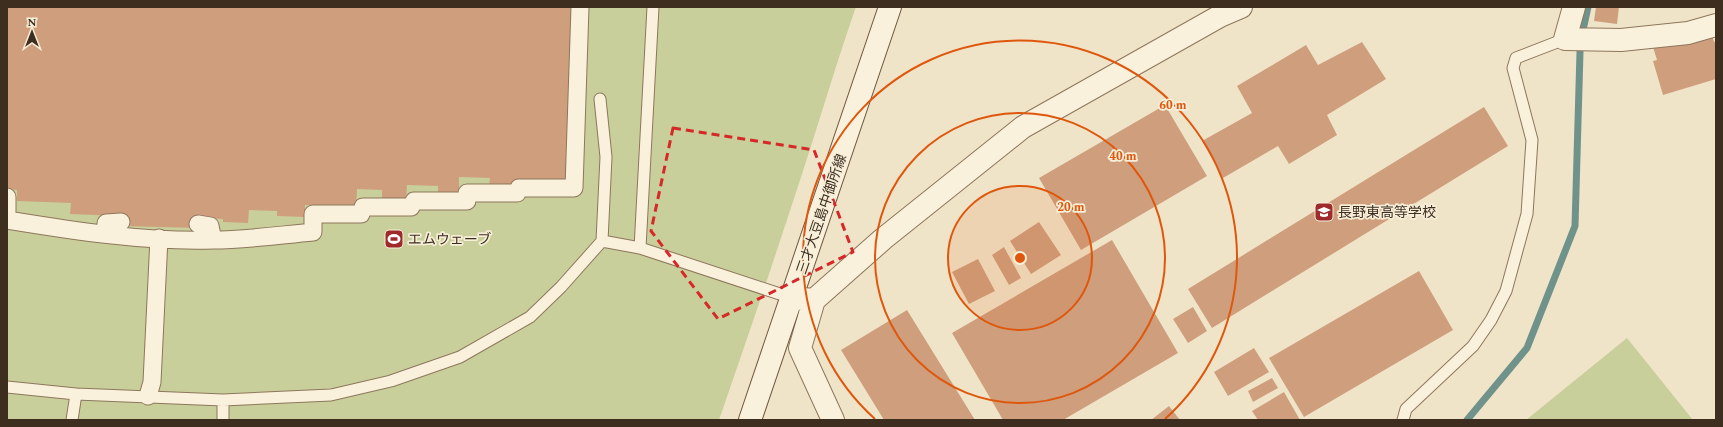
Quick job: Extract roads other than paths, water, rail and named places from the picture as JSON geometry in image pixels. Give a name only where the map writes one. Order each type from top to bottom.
[{"type":"street","points":[[7,220],[85,233],[213,240],[313,232],[313,214],[361,214],[362,207],[411,207],[414,202],[467,201],[468,193],[517,193],[519,188],[574,188],[580,7]]},
{"type":"street","name":"三才大豆島中御所線","points":[[750,420],[890,7]]},
{"type":"street","points":[[833,420],[800,348],[814,300],[883,239],[1023,127],[1220,16],[1241,7]]},
{"type":"street","points":[[1574,7],[1565,39],[1622,40],[1688,33],[1716,25]]},
{"type":"street","points":[[7,197],[7,212]]},
{"type":"street","points":[[106,234],[106,223],[121,222]]},
{"type":"street","points":[[198,224],[210,226],[213,240]]},
{"type":"street","points":[[148,396],[152,382],[159,238]]},
{"type":"street","points":[[792,298],[814,300]]},
{"type":"lane","points":[[640,248],[653,7]]},
{"type":"lane","points":[[1403,420],[1406,409],[1473,346],[1491,320],[1506,291],[1527,214],[1532,140],[1513,68],[1516,58],[1565,39]]},
{"type":"lane","points":[[7,387],[76,394],[223,400],[331,395],[391,381],[460,357],[530,317],[561,288],[602,241],[606,157],[600,99]]},
{"type":"lane","points":[[602,241],[640,248],[792,298]]},
{"type":"lane","points":[[72,420],[76,394]]},
{"type":"lane","points":[[223,400],[223,420]]},
{"type":"waterway","points":[[1583,30],[1588,7]]},
{"type":"waterway","points":[[1467,420],[1527,348],[1575,226],[1580,52]]},
{"type":"place","name":"長野東高等学校","points":[[1324,212]]},
{"type":"place","name":"エムウェーブ","points":[[394,239]]}]
